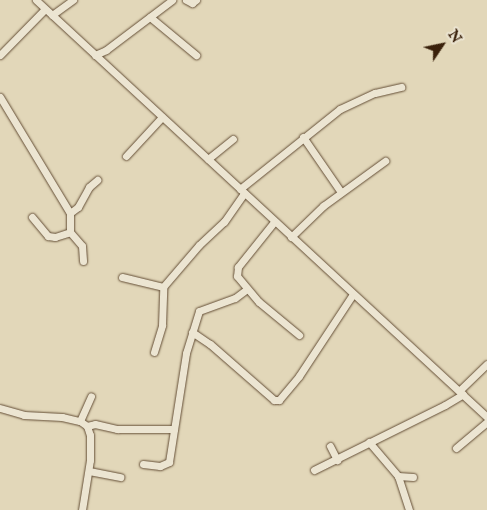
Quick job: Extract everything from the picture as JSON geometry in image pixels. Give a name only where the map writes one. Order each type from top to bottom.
[{"type":"street","points":[[36,0],[487,417]]},
{"type":"street","points":[[52,15],[73,0]]},
{"type":"street","points":[[95,55],[106,50],[172,0]]},
{"type":"street","points":[[186,0],[192,3],[196,0]]},
{"type":"street","points":[[0,55],[45,8]]},
{"type":"street","points":[[150,17],[196,55]]},
{"type":"street","points":[[103,62],[106,50]]},
{"type":"street","points":[[154,352],[162,325],[163,287],[199,245],[224,222],[242,191],[303,138],[340,109],[376,93],[401,87]]},
{"type":"street","points":[[0,96],[70,213],[70,232],[82,246],[83,261]]},
{"type":"street","points":[[126,156],[162,117]]},
{"type":"street","points":[[303,138],[341,192]]},
{"type":"street","points":[[208,159],[233,140]]},
{"type":"street","points":[[291,237],[305,222],[341,192],[385,161]]},
{"type":"street","points":[[70,213],[78,207],[89,187],[97,180]]},
{"type":"street","points":[[32,217],[48,236],[55,237],[70,232]]},
{"type":"street","points":[[274,222],[238,267],[237,276],[247,289],[299,335]]},
{"type":"street","points":[[122,277],[163,287]]},
{"type":"street","points":[[143,464],[160,466],[169,462],[186,353],[198,311],[229,301],[247,289]]},
{"type":"street","points":[[192,332],[232,362],[274,400],[279,400],[299,376],[353,294]]},
{"type":"street","points":[[314,470],[445,405],[461,392],[487,364]]},
{"type":"street","points":[[80,421],[91,396]]},
{"type":"street","points":[[0,408],[24,415],[62,417],[80,421],[87,426],[91,447],[82,510]]},
{"type":"street","points":[[456,448],[487,422]]},
{"type":"street","points":[[87,426],[95,424],[116,429],[174,429]]},
{"type":"street","points":[[370,442],[398,476],[409,510]]},
{"type":"street","points":[[330,446],[337,460]]},
{"type":"street","points":[[89,471],[120,477]]},
{"type":"street","points":[[398,476],[413,477]]}]
